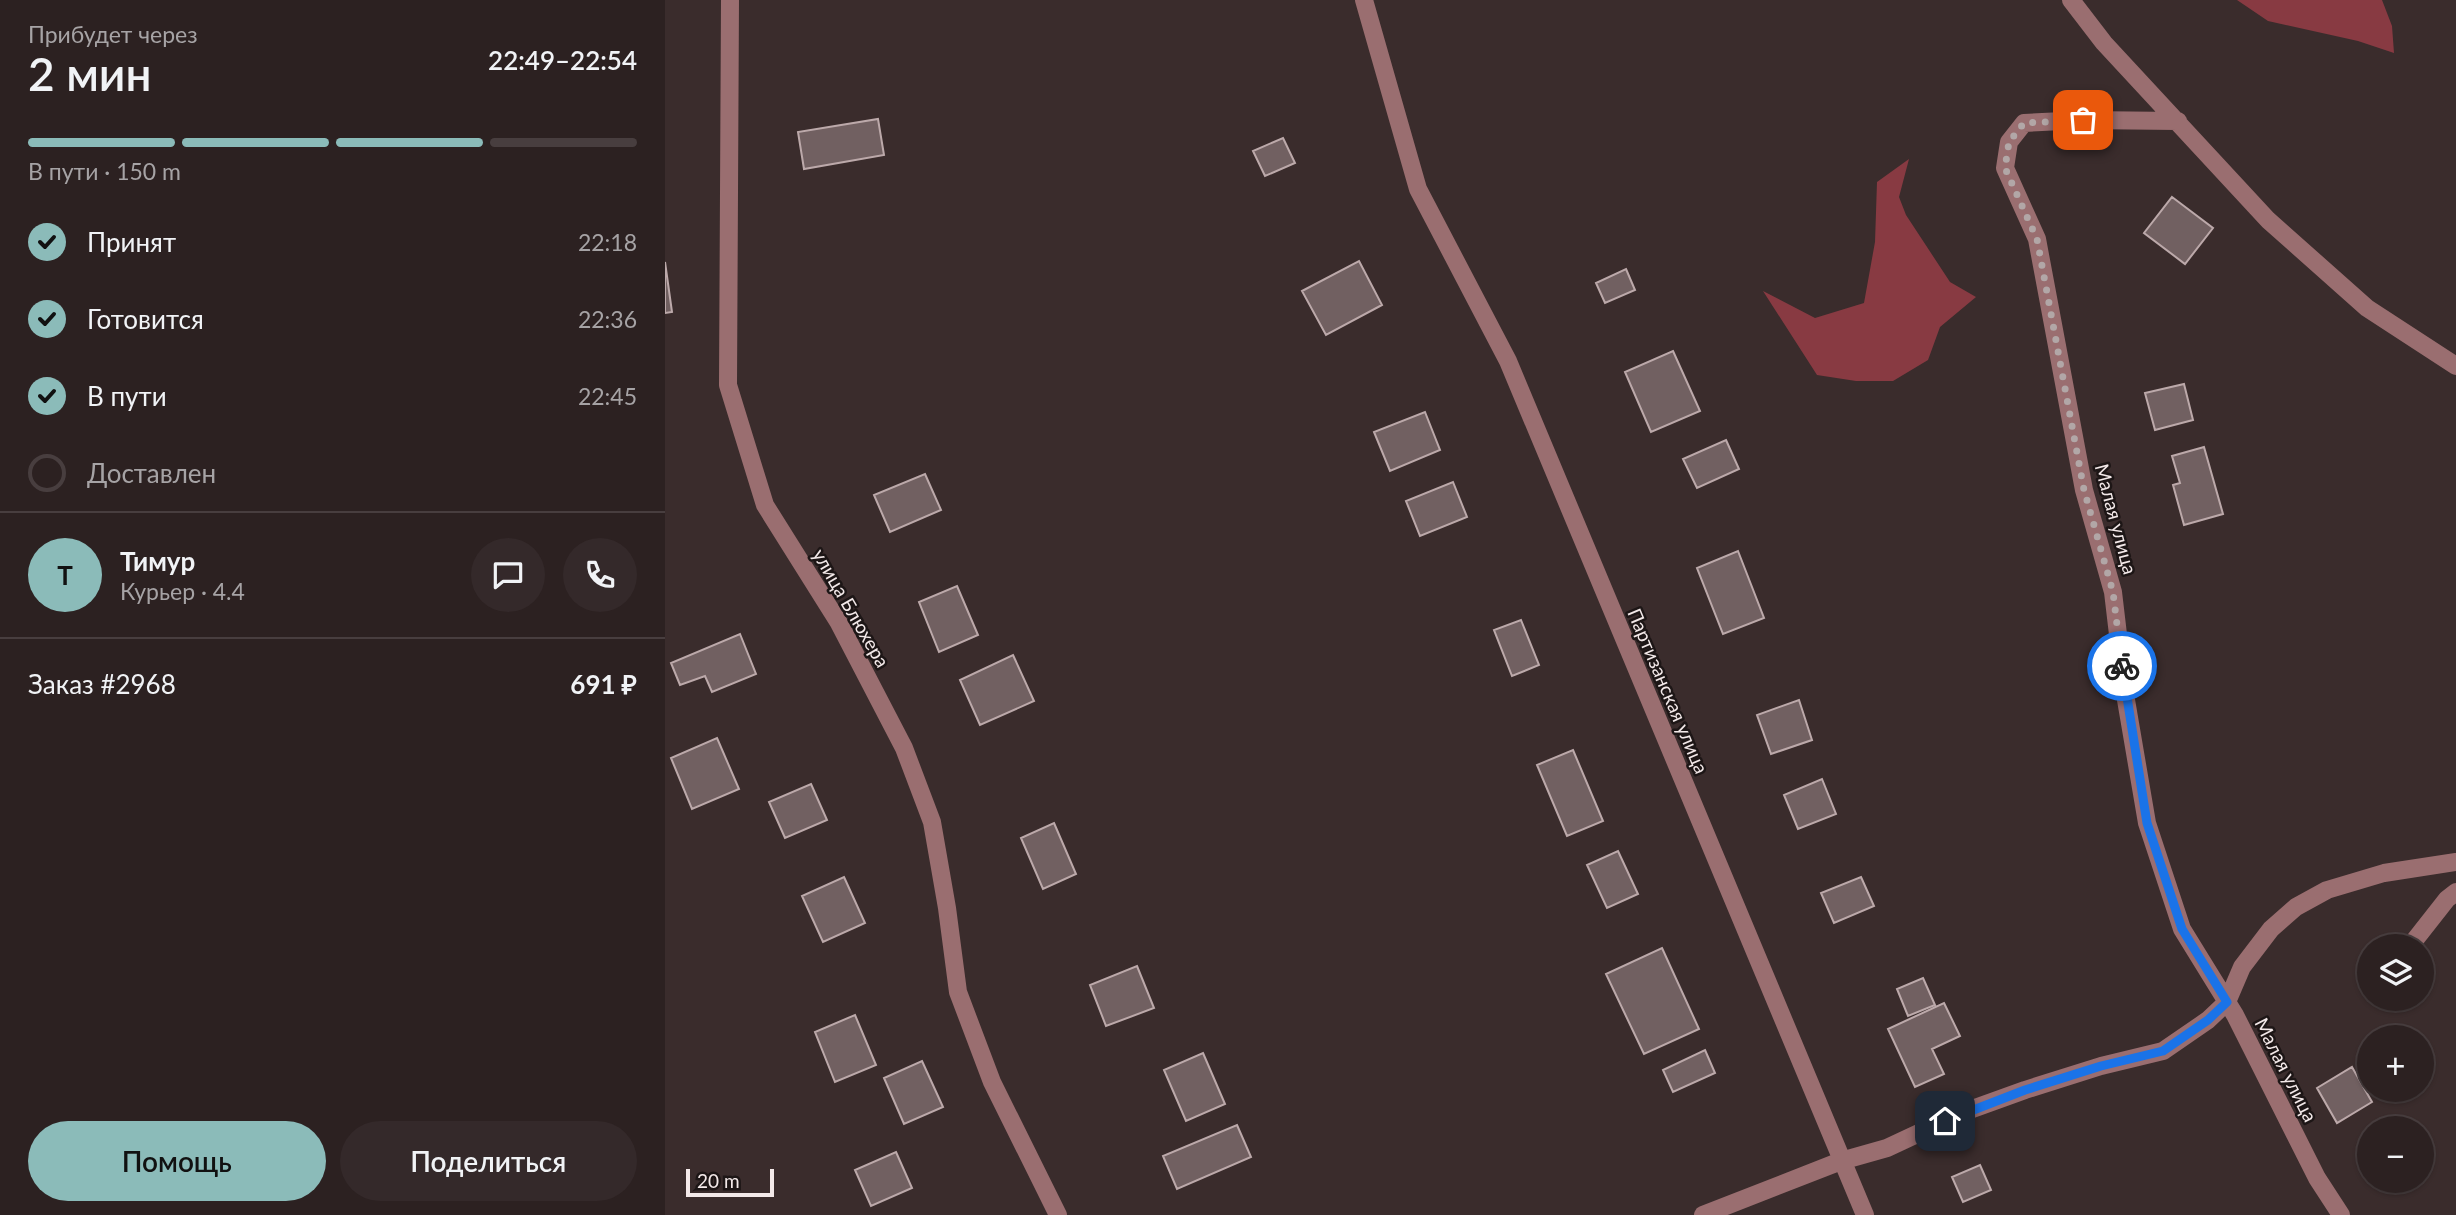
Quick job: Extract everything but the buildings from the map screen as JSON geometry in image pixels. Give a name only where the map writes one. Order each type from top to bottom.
[{"type":"street","name":"улица Блюхера","points":[[730,0],[728,385],[765,505],[839,622],[904,748],[932,822],[947,908],[957,992],[992,1082],[1058,1215]]},
{"type":"street","name":"Партизанская улица","points":[[1364,0],[1418,189],[1508,361],[1865,1215]]},
{"type":"street","points":[[2071,0],[2103,43],[2268,220],[2367,308],[2456,366]]},
{"type":"street","name":"Малая улица","points":[[2178,121],[2083,120],[2024,123],[2009,142],[2005,168],[2037,239],[2084,490],[2113,592],[2125,694],[2147,823],[2182,929],[2227,1002],[2317,1178],[2341,1215]]},
{"type":"street","points":[[1703,1215],[1841,1161],[1887,1148],[1964,1112],[2025,1090],[2101,1066],[2163,1051],[2208,1020],[2227,1002],[2242,967],[2271,929],[2296,907],[2327,890],[2384,873],[2456,862]]},
{"type":"street","points":[[2419,934],[2456,892]]},
{"type":"shaded area","points":[[2237,0],[2382,0],[2392,26],[2394,53],[2358,41],[2268,21]]},
{"type":"shaded area","points":[[1909,159],[1899,197],[1906,215],[1950,282],[1976,297],[1940,327],[1928,360],[1893,381],[1856,381],[1817,375],[1763,291],[1815,318],[1864,303],[1875,242],[1877,182]]},
{"type":"way so far","points":[[2083,120],[2024,123],[2009,142],[2005,168],[2037,239],[2084,490],[2113,592],[2122,666]]},
{"type":"route","points":[[1945,1121],[2025,1090],[2101,1066],[2163,1051],[2208,1020],[2227,1002],[2182,929],[2147,823],[2122,666]]}]
